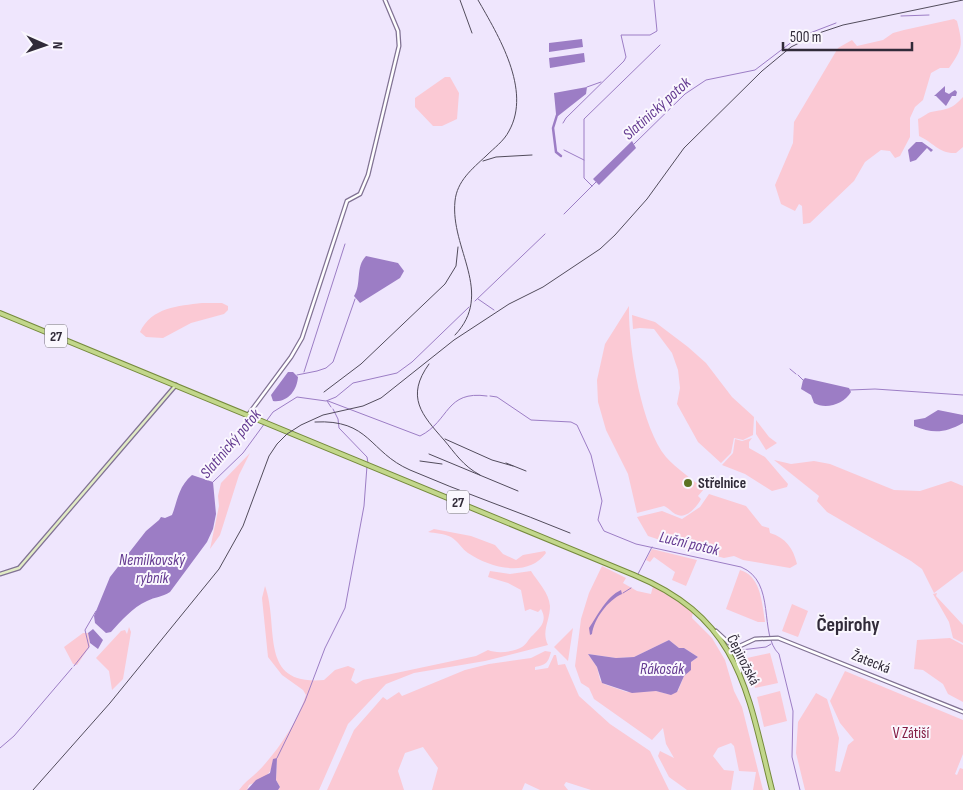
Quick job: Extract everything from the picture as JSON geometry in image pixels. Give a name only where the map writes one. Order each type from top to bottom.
[{"type":"main road","name":"27","points":[[0,313],[248,415]]},
{"type":"main road","points":[[0,574],[19,568],[176,386]]},
{"type":"main road","name":"Čepirožská","points":[[248,415],[659,586],[688,605],[710,626],[729,651],[740,674],[750,701],[772,790]]},
{"type":"street","points":[[248,415],[298,346],[347,201],[360,194],[368,175],[399,46],[398,31],[385,0]]},
{"type":"street","points":[[710,626],[729,643],[740,645],[736,657],[740,674]]},
{"type":"street","name":"Žatecká","points":[[729,651],[755,639],[771,637],[802,646],[963,712]]},
{"type":"green space","points":[[954,19],[957,21],[961,41],[959,51],[949,68],[940,68],[931,73],[923,100],[915,107],[910,118],[910,137],[900,156],[895,158],[890,151],[881,150],[865,162],[854,181],[810,223],[803,224],[802,206],[799,204],[795,211],[781,204],[775,185],[793,143],[794,122],[838,48],[852,40],[857,46],[883,40],[893,33]]},
{"type":"green space","points":[[445,77],[450,77],[459,93],[457,119],[442,126],[433,126],[415,107],[415,98]]},
{"type":"green space","points":[[963,97],[963,147],[956,153],[945,152],[919,136],[918,119],[929,113],[952,107]]},
{"type":"green space","points":[[202,303],[222,303],[228,306],[228,310],[224,314],[191,323],[163,338],[146,337],[140,332],[151,317],[166,309]]},
{"type":"green space","points":[[629,306],[634,363],[643,406],[650,426],[657,443],[666,457],[704,489],[698,496],[701,499],[697,505],[685,515],[676,514],[664,506],[637,513],[628,474],[606,430],[598,402],[597,380],[605,344]]},
{"type":"green space","points":[[632,315],[655,322],[688,347],[706,363],[732,397],[754,417],[753,435],[743,440],[734,438],[731,453],[721,463],[698,442],[677,404],[680,388],[678,370],[672,353],[654,329],[633,329]]},
{"type":"green space","points":[[756,420],[769,437],[777,443],[766,450],[756,434]]},
{"type":"green space","points":[[752,438],[749,442],[749,448],[765,457],[788,484],[787,487],[772,491],[745,474],[722,465],[733,453],[735,439],[742,441]]},
{"type":"green space","points":[[250,453],[239,475],[220,535],[210,549],[219,506],[218,496],[221,483]]},
{"type":"green space","points":[[774,460],[791,464],[814,461],[830,464],[894,490],[920,491],[951,481],[963,486],[963,571],[934,593],[922,569],[827,512],[817,501],[819,496]]},
{"type":"green space","points":[[709,494],[746,506],[762,526],[769,528],[770,533],[788,544],[797,564],[790,568],[743,560],[734,556],[724,558],[681,547],[648,536],[637,517],[662,511],[682,519],[700,507]]},
{"type":"green space","points":[[434,529],[471,536],[495,545],[503,554],[516,560],[523,555],[545,551],[546,553],[529,566],[508,568],[498,566],[487,563],[468,553],[451,537],[428,532]]},
{"type":"green space","points":[[652,549],[697,560],[686,586],[672,580],[675,572],[654,557],[650,562],[646,560]]},
{"type":"green space","points":[[602,566],[626,578],[623,583],[637,591],[651,594],[653,586],[693,611],[692,618],[712,638],[725,660],[734,691],[742,707],[763,790],[753,790],[756,772],[739,771],[734,746],[731,743],[718,748],[713,756],[724,770],[734,771],[731,790],[687,790],[669,777],[658,756],[660,751],[674,758],[666,744],[663,728],[652,740],[594,699],[589,688],[581,683],[575,666],[581,619],[589,593]],"holes":[[[669,640],[679,648],[684,648],[698,657],[691,662],[691,668],[684,676],[678,691],[668,694],[656,691],[627,692],[604,684],[600,680],[597,667],[588,654],[616,658],[634,657]]]},
{"type":"green space","points":[[740,570],[747,573],[756,584],[765,622],[758,622],[726,609]]},
{"type":"green space","points":[[490,571],[510,574],[531,571],[549,601],[550,611],[545,635],[548,645],[485,661],[414,673],[386,684],[348,724],[319,790],[278,790],[280,787],[276,780],[277,759],[273,760],[271,770],[266,776],[249,785],[247,790],[239,790],[261,769],[283,741],[294,723],[306,695],[303,690],[282,675],[268,657],[262,598],[265,586],[269,602],[275,651],[280,664],[289,674],[303,679],[324,680],[335,670],[348,666],[355,669],[351,680],[356,684],[363,680],[476,656],[488,650],[505,652],[524,646],[542,624],[543,613],[541,609],[538,612],[530,609],[525,611],[521,590],[508,583],[488,577]]},
{"type":"green space","points":[[937,593],[936,596],[963,625],[963,643],[953,638],[949,622],[933,594]]},
{"type":"green space","points":[[792,604],[808,611],[798,637],[782,631]]},
{"type":"green space","points":[[129,627],[131,632],[123,679],[112,690],[109,671],[96,658],[121,631],[125,630],[127,634]]},
{"type":"green space","points":[[573,628],[568,661],[554,647]]},
{"type":"green space","points":[[83,633],[88,633],[90,646],[77,665],[73,664],[64,647]]},
{"type":"green space","points":[[950,638],[963,645],[963,702],[948,694],[943,684],[923,670],[914,669],[917,640]]},
{"type":"green space","points":[[545,651],[551,652],[549,659],[546,663],[535,667],[535,670],[548,668],[554,655],[556,655],[558,665],[565,664],[579,696],[610,724],[650,751],[669,790],[591,790],[566,782],[564,785],[568,790],[540,790],[525,783],[522,790],[432,790],[438,768],[423,747],[405,753],[398,771],[404,790],[327,790],[354,730],[383,697],[387,700],[399,692],[402,696],[465,670],[489,664],[531,658]]},
{"type":"green space","points":[[770,653],[778,683],[755,688],[747,658]]},
{"type":"green space","name":"V Zátiší","points":[[845,671],[963,720],[963,754],[955,774],[957,775],[960,768],[963,769],[963,790],[805,790],[796,753],[798,722],[816,693],[827,699],[839,738],[835,771],[840,772],[848,745],[854,740],[840,723],[830,701]]},
{"type":"green space","points":[[780,691],[787,721],[764,727],[757,697]]},
{"type":"water","points":[[582,39],[583,47],[549,52],[549,43]]},
{"type":"water","points":[[584,53],[585,62],[550,68],[549,58]]},
{"type":"water","points":[[945,86],[945,92],[949,94],[955,90],[957,92],[956,96],[952,96],[946,106],[934,96]]},
{"type":"water","points":[[587,87],[586,94],[558,116],[556,114],[554,93]]},
{"type":"water","points":[[632,141],[636,148],[599,185],[593,179]]},
{"type":"water","points":[[916,142],[922,142],[933,150],[931,152],[927,148],[916,160],[910,162],[908,150]]},
{"type":"water","points":[[366,256],[398,263],[404,271],[400,278],[360,303],[354,296],[358,286],[359,270]]},
{"type":"water","points":[[288,372],[293,372],[298,377],[294,391],[283,400],[273,401],[271,395]]},
{"type":"water","points":[[805,378],[849,388],[851,392],[839,403],[829,406],[819,405],[814,403],[811,395],[801,389]]},
{"type":"water","points":[[938,410],[963,415],[963,423],[950,429],[939,431],[914,426],[914,420],[925,418]]},
{"type":"water","name":"Nemilkovský rybník","points":[[192,475],[213,482],[216,514],[213,529],[207,542],[170,592],[137,607],[111,632],[106,633],[95,623],[94,616],[110,577],[146,531],[161,517],[165,518],[172,515],[181,489]]},
{"type":"water","points":[[621,590],[622,594],[602,611],[590,635],[589,628],[603,607],[611,597]]},
{"type":"water","points":[[93,629],[103,640],[98,649],[90,643],[88,633]]},
{"type":"water","name":"Rákosák","points":[[669,640],[679,648],[684,648],[698,657],[691,662],[691,670],[684,676],[677,692],[671,695],[656,691],[632,693],[602,683],[597,667],[588,654],[616,658],[634,657]]},
{"type":"water","points":[[277,758],[276,780],[280,787],[278,790],[247,790],[256,780],[270,773],[273,759]]},
{"type":"waterway","points":[[563,123],[624,61],[626,57],[621,35],[650,35],[657,31],[654,0]]},
{"type":"waterway","name":"Slatinický potok","points":[[901,16],[929,15]]},
{"type":"waterway","name":"Slatinický potok","points":[[634,144],[685,94],[706,80],[755,70],[797,38],[836,23]]},
{"type":"waterway","points":[[592,186],[584,178],[584,119],[660,45]]},
{"type":"waterway","points":[[587,87],[601,82]]},
{"type":"waterway","points":[[557,115],[553,128],[556,152],[561,156]]},
{"type":"waterway","points":[[564,150],[584,160]]},
{"type":"waterway","name":"Slatinický potok","points":[[564,214],[596,182]]},
{"type":"waterway","name":"Slatinický potok","points":[[475,301],[545,234]]},
{"type":"waterway","points":[[304,372],[345,244]]},
{"type":"waterway","points":[[297,375],[326,368],[333,362],[355,299]]},
{"type":"waterway","points":[[478,299],[494,310]]},
{"type":"waterway","name":"Slatinický potok","points":[[213,482],[243,453],[273,412],[297,397],[326,401],[336,397],[353,383],[397,373],[412,362],[469,307]]},
{"type":"waterway","points":[[790,369],[796,374]]},
{"type":"waterway","points":[[798,375],[803,380]]},
{"type":"waterway","points":[[850,390],[875,389],[963,395]]},
{"type":"waterway","name":"Luční potok","points":[[328,401],[420,436],[430,430],[455,402],[473,395],[487,396]]},
{"type":"waterway","name":"Luční potok","points":[[490,396],[497,397],[531,420],[571,422],[577,425],[591,455],[602,501],[598,520],[604,531],[636,544],[741,567],[752,574],[759,584],[763,596],[769,634],[779,654],[793,711],[792,757],[800,790]]},
{"type":"waterway","name":"Slatinický potok","points":[[327,401],[331,407]]},
{"type":"waterway","points":[[333,409],[338,419],[339,428],[367,457],[368,463]]},
{"type":"waterway","points":[[277,758],[305,701],[325,648],[345,608],[364,506],[367,466]]},
{"type":"waterway","points":[[638,574],[652,547]]},
{"type":"waterway","points":[[623,593],[631,588]]},
{"type":"waterway","name":"Slatinický potok","points":[[74,666],[89,647],[85,630],[96,611],[98,612]]},
{"type":"waterway","points":[[741,650],[766,647],[771,644]]},
{"type":"waterway","name":"Slatinický potok","points":[[0,748],[14,736],[72,668]]},
{"type":"railway","points":[[460,0],[472,33]]},
{"type":"railway","points":[[455,335],[466,319],[471,303],[468,270],[455,219],[456,194],[466,176],[507,135],[515,115],[517,98],[510,63],[495,29],[478,0]]},
{"type":"railway","points":[[33,790],[110,703],[219,569],[243,526],[269,456],[287,434],[323,415],[363,406],[381,398],[454,340],[509,304],[543,287],[600,249],[647,199],[684,148],[762,71],[791,47],[819,33],[843,25],[963,0]]},
{"type":"railway","points":[[483,161],[496,157],[532,155]]},
{"type":"railway","points":[[324,392],[361,364],[445,284],[456,266],[458,247]]},
{"type":"railway","points":[[429,364],[418,386],[417,396],[423,414],[464,463],[480,475]]},
{"type":"railway","points":[[315,422],[333,422],[347,426],[368,438],[396,463],[410,470],[570,533]]},
{"type":"railway","points":[[445,439],[492,460],[513,466]]},
{"type":"railway","points":[[429,454],[518,491]]},
{"type":"railway","points":[[420,461],[442,464]]},
{"type":"railway","points":[[506,463],[526,471]]},
{"type":"place","name":"Střelnice","points":[[688,483]]},
{"type":"district","name":"Čepirohy","points":[[848,625]]}]
